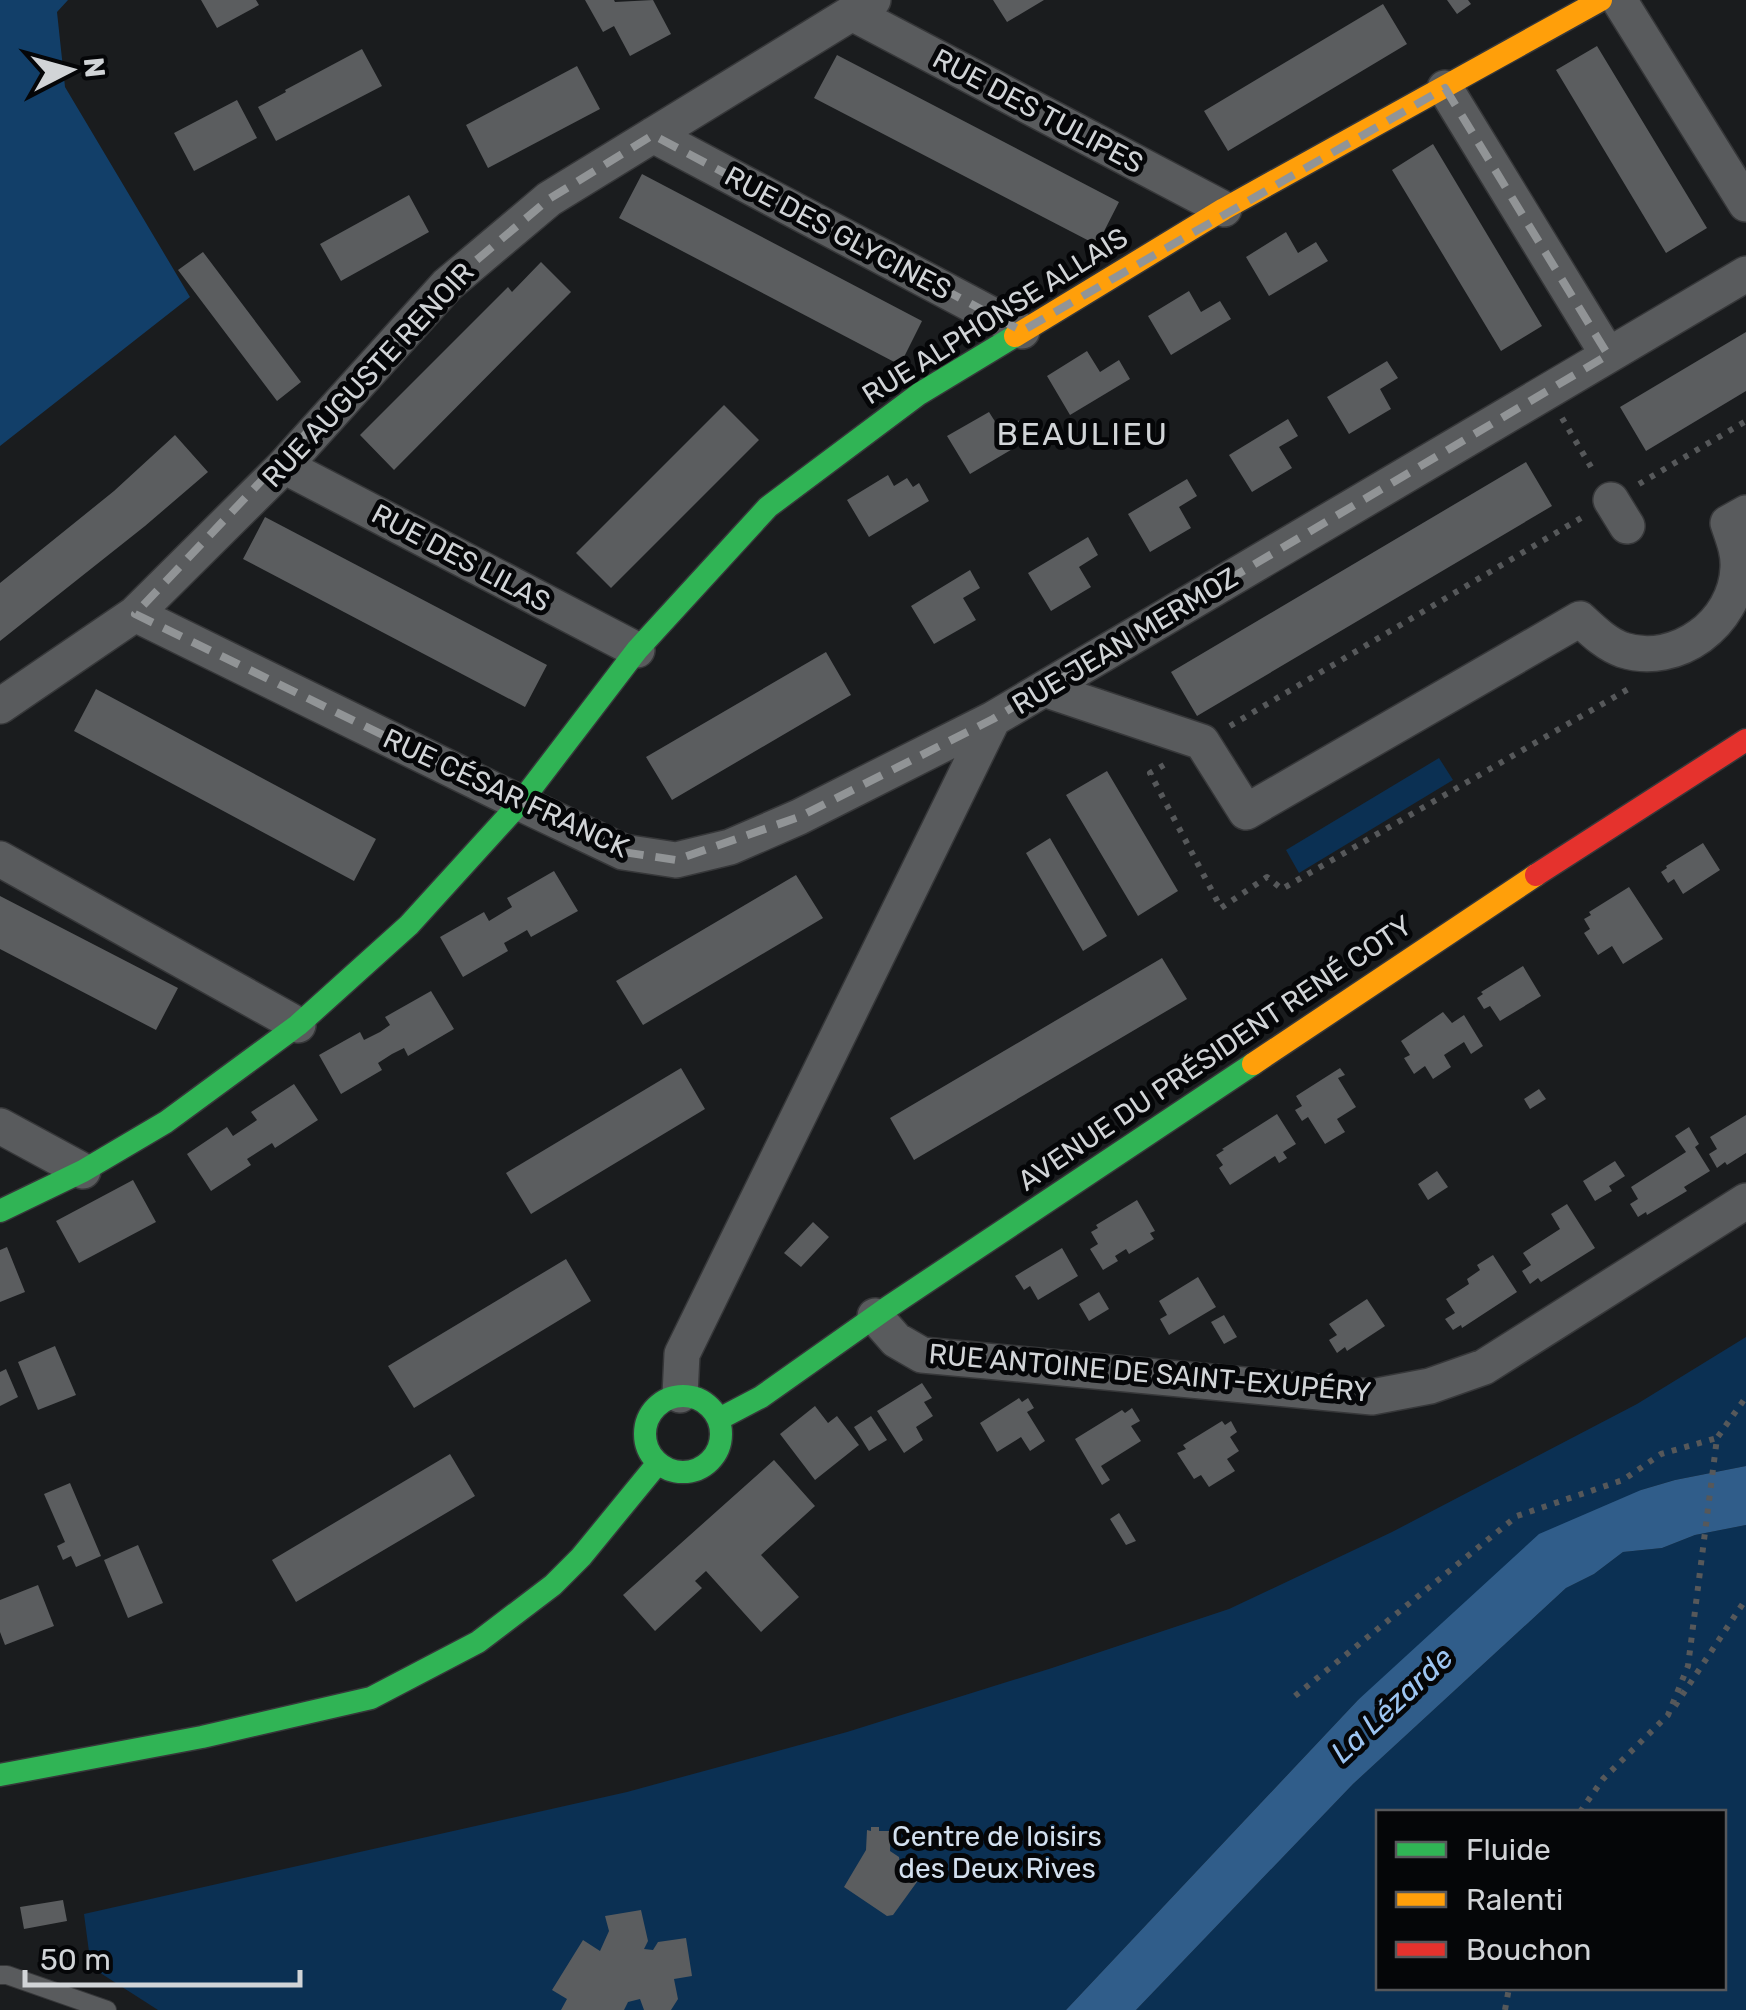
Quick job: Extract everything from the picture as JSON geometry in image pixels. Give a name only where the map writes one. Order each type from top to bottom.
[{"type":"street","name":"RUE ALPHONSE ALLAIS","points":[[0,1211],[82,1172],[166,1122],[298,1025],[409,925],[520,803],[637,650],[768,507],[918,394],[1224,209],[1601,0]]},
{"type":"street","points":[[1619,0],[1746,204]]},
{"type":"street","name":"RUE AUGUSTE RENOIR","points":[[0,706],[135,614],[284,466],[447,284],[549,200],[862,6]]},
{"type":"street","name":"RUE DES TULIPES","points":[[862,6],[1224,209]]},
{"type":"street","points":[[1444,88],[1608,355]]},
{"type":"street","name":"RUE DES GLYCINES","points":[[654,135],[1022,332]]},
{"type":"street","name":"RUE JEAN MERMOZ","points":[[680,1395],[682,1354],[993,719],[1746,274]]},
{"type":"street","name":"RUE DES LILAS","points":[[284,466],[637,650]]},
{"type":"street","points":[[1044,689],[1202,742],[1246,812],[1580,619],[1620,649],[1639,654],[1675,650],[1706,633],[1734,593],[1738,567],[1728,523],[1746,513]]},
{"type":"street","name":"RUE CÉSAR FRANCK","points":[[135,614],[623,852],[676,860],[730,847],[799,817],[993,719]]},
{"type":"street","name":"AVENUE DU PRÉSIDENT RENÉ COTY","points":[[719,1419],[734,1414],[1642,805],[1746,740]]},
{"type":"street","points":[[0,859],[298,1025]]},
{"type":"street","points":[[0,1126],[82,1172]]},
{"type":"street","name":"RUE ANTOINE DE SAINT-EXUPÉRY","points":[[875,1316],[896,1340],[922,1354],[1372,1397],[1430,1386],[1484,1367],[1746,1201]]},
{"type":"street","points":[[692,1396],[704,1401],[719,1419],[722,1431],[715,1456],[694,1471],[669,1470],[650,1453],[646,1440],[649,1415],[668,1398],[692,1396]]},
{"type":"street","points":[[0,1774],[186,1741],[371,1698],[478,1642],[553,1585],[658,1463]]},
{"type":"lane","points":[[0,1975],[107,2010]]},
{"type":"path","points":[[1546,392],[1619,514]]},
{"type":"path","points":[[1668,1714],[1688,1666],[1718,1438],[1746,1398]]},
{"type":"path","points":[[1294,1696],[1517,1516],[1623,1480],[1661,1454],[1718,1438]]},
{"type":"path","points":[[1581,1810],[1603,1780],[1668,1714],[1746,1599]]},
{"type":"highlighted area","points":[[1445,88],[1608,355],[993,719],[799,817],[676,860],[623,852],[135,614],[447,285],[549,199],[653,135],[1022,331]]},
{"type":"green space","points":[[1439,758],[1453,780],[1299,873],[1286,850]]},
{"type":"green space","name":"Centre de loisirs des Deux Rives","points":[[1746,1337],[1746,1466],[1641,1490],[1358,1700],[1066,2010],[158,2010],[91,1967],[84,1914],[627,1792],[847,1732],[1229,1609],[1392,1532],[1637,1404]]},
{"type":"green space","points":[[1746,1525],[1746,2010],[1136,2010],[1353,1784],[1566,1588],[1594,1574],[1623,1552],[1662,1548],[1695,1535]]},
{"type":"shaded area","points":[[0,0],[68,0],[57,12],[65,87],[190,297],[0,446]]},
{"type":"water","name":"La Lézarde","points":[[1746,1466],[1746,1525],[1695,1535],[1662,1548],[1623,1552],[1594,1574],[1566,1588],[1353,1784],[1136,2010],[1066,2010],[1358,1700],[1539,1534],[1641,1490]]},
{"type":"building","points":[[201,0],[256,0],[259,5],[217,28]]},
{"type":"building","points":[[585,0],[653,0],[671,34],[630,56],[614,26],[603,32]]},
{"type":"building","points":[[993,0],[1044,0],[1007,22]]},
{"type":"building","points":[[1447,0],[1468,0],[1471,4],[1457,14]]},
{"type":"building","points":[[1383,4],[1407,44],[1228,151],[1204,111]]},
{"type":"building","points":[[1597,46],[1707,228],[1666,253],[1556,70]]},
{"type":"building","points":[[362,49],[382,86],[276,141],[258,107]]},
{"type":"building","points":[[837,55],[1119,202],[1097,245],[814,98]]},
{"type":"building","points":[[577,66],[600,109],[488,168],[466,125]]},
{"type":"building","points":[[237,100],[257,138],[194,171],[174,133]]},
{"type":"building","points":[[1433,144],[1542,326],[1501,351],[1392,170]]},
{"type":"building","points":[[642,174],[922,321],[900,365],[619,218]]},
{"type":"building","points":[[409,195],[429,232],[341,281],[320,244]]},
{"type":"building","points":[[1286,232],[1298,253],[1316,242],[1328,261],[1269,296],[1246,257]]},
{"type":"building","points":[[203,252],[301,382],[277,401],[178,270]]},
{"type":"building","points":[[541,262],[571,292],[394,470],[360,435],[508,287],[512,292]]},
{"type":"building","points":[[1189,291],[1201,312],[1220,301],[1231,319],[1171,355],[1148,316]]},
{"type":"building","points":[[1746,332],[1746,391],[1646,451],[1620,407]]},
{"type":"building","points":[[1087,351],[1100,372],[1119,360],[1130,379],[1070,415],[1047,376]]},
{"type":"building","points":[[1387,361],[1398,378],[1380,389],[1391,409],[1349,434],[1327,397]]},
{"type":"building","points":[[724,405],[759,440],[611,588],[576,553]]},
{"type":"building","points":[[989,412],[1001,431],[1020,420],[1031,438],[970,474],[947,436]]},
{"type":"building","points":[[1288,419],[1298,436],[1279,447],[1292,468],[1252,492],[1229,455]]},
{"type":"building","points":[[175,435],[208,472],[0,641],[0,583],[114,491]]},
{"type":"building","points":[[1526,462],[1552,506],[1197,716],[1171,672]]},
{"type":"building","points":[[888,475],[894,486],[907,478],[913,487],[919,483],[929,501],[869,537],[847,500]]},
{"type":"building","points":[[1187,479],[1197,496],[1179,507],[1191,528],[1150,552],[1128,514]]},
{"type":"building","points":[[265,517],[547,665],[525,707],[243,559]]},
{"type":"building","points":[[1088,537],[1098,555],[1079,567],[1091,587],[1051,611],[1028,573]]},
{"type":"building","points":[[970,570],[980,588],[963,598],[976,620],[934,644],[911,606]]},
{"type":"building","points":[[826,652],[851,695],[672,800],[646,757]]},
{"type":"building","points":[[96,689],[376,839],[354,881],[74,731]]},
{"type":"building","points":[[1107,771],[1178,891],[1138,916],[1066,795]]},
{"type":"building","points":[[1050,838],[1107,936],[1083,951],[1026,853]]},
{"type":"building","points":[[1703,843],[1720,870],[1683,894],[1674,879],[1668,883],[1661,872]]},
{"type":"building","points":[[554,871],[578,911],[531,937],[527,930],[504,943],[508,951],[463,977],[440,937],[484,912],[489,921],[512,907],[507,898]]},
{"type":"building","points":[[796,875],[823,918],[643,1025],[616,981]]},
{"type":"building","points":[[1629,887],[1663,939],[1623,964],[1612,946],[1598,955],[1584,933],[1590,929],[1584,919]]},
{"type":"building","points":[[0,896],[178,988],[156,1030],[0,949]]},
{"type":"building","points":[[1162,958],[1187,999],[914,1160],[890,1118]]},
{"type":"building","points":[[1523,966],[1541,996],[1500,1021],[1490,1006],[1484,1009],[1477,998]]},
{"type":"building","points":[[431,991],[454,1029],[408,1056],[404,1048],[392,1054],[378,1063],[382,1070],[341,1094],[319,1055],[360,1032],[364,1040],[380,1032],[390,1025],[385,1017]]},
{"type":"building","points":[[1443,1012],[1452,1023],[1464,1015],[1483,1046],[1471,1054],[1464,1042],[1444,1055],[1451,1067],[1433,1079],[1425,1066],[1414,1074],[1404,1058],[1410,1055],[1401,1041]]},
{"type":"building","points":[[681,1068],[705,1109],[531,1214],[506,1173]]},
{"type":"building","points":[[1340,1068],[1345,1075],[1338,1078],[1356,1107],[1337,1119],[1345,1132],[1325,1144],[1308,1117],[1302,1121],[1295,1110],[1302,1106],[1296,1096]]},
{"type":"building","points":[[294,1084],[318,1120],[275,1148],[272,1143],[247,1159],[251,1165],[211,1191],[187,1154],[227,1127],[233,1136],[257,1120],[251,1112]]},
{"type":"building","points":[[1539,1089],[1546,1099],[1530,1109],[1524,1099]]},
{"type":"building","points":[[1277,1114],[1296,1144],[1283,1152],[1287,1158],[1279,1163],[1275,1156],[1230,1185],[1216,1155]]},
{"type":"building","points":[[1746,1115],[1746,1153],[1717,1168],[1709,1154],[1717,1149],[1710,1137]]},
{"type":"building","points":[[1689,1127],[1699,1144],[1695,1147],[1710,1171],[1684,1187],[1687,1191],[1638,1217],[1630,1204],[1638,1199],[1631,1187],[1686,1152],[1675,1136]]},
{"type":"building","points":[[1615,1161],[1625,1176],[1609,1186],[1612,1191],[1595,1201],[1583,1181]]},
{"type":"building","points":[[1437,1171],[1448,1187],[1428,1200],[1418,1184]]},
{"type":"building","points":[[133,1180],[156,1222],[79,1263],[56,1221]]},
{"type":"building","points":[[1137,1200],[1155,1231],[1150,1233],[1154,1239],[1129,1254],[1126,1249],[1115,1256],[1118,1261],[1103,1270],[1090,1249],[1098,1244],[1091,1232]]},
{"type":"building","points":[[1567,1204],[1595,1248],[1541,1282],[1538,1278],[1530,1284],[1522,1271],[1531,1265],[1523,1253],[1560,1229],[1551,1214]]},
{"type":"building","points":[[813,1222],[829,1237],[801,1267],[784,1253]]},
{"type":"building","points":[[7,1247],[25,1292],[0,1302],[0,1250]]},
{"type":"building","points":[[1062,1248],[1078,1276],[1038,1300],[1030,1286],[1024,1290],[1015,1276]]},
{"type":"building","points":[[1493,1255],[1517,1292],[1453,1330],[1445,1319],[1455,1313],[1446,1299],[1469,1284],[1467,1279],[1480,1270],[1477,1265]]},
{"type":"building","points":[[566,1259],[591,1301],[414,1408],[388,1366]]},
{"type":"building","points":[[1198,1277],[1216,1307],[1169,1335],[1160,1319],[1167,1315],[1159,1301]]},
{"type":"building","points":[[1099,1292],[1109,1309],[1089,1321],[1079,1304]]},
{"type":"building","points":[[1367,1299],[1385,1326],[1347,1351],[1345,1347],[1337,1353],[1329,1340],[1337,1335],[1329,1324]]},
{"type":"building","points":[[1224,1315],[1237,1337],[1224,1344],[1211,1322]]},
{"type":"building","points":[[55,1346],[76,1395],[38,1410],[18,1362]]},
{"type":"building","points":[[6,1369],[18,1397],[0,1406],[0,1372]]},
{"type":"building","points":[[922,1383],[932,1398],[924,1402],[933,1416],[916,1427],[923,1440],[904,1453],[877,1411]]},
{"type":"building","points":[[1019,1398],[1022,1402],[1028,1398],[1034,1408],[1027,1412],[1045,1441],[1030,1451],[1021,1437],[997,1452],[980,1423]]},
{"type":"building","points":[[815,1406],[828,1423],[837,1416],[859,1445],[815,1480],[780,1434]]},
{"type":"building","points":[[1132,1408],[1140,1421],[1131,1426],[1141,1441],[1101,1466],[1110,1480],[1102,1485],[1075,1439],[1122,1410],[1125,1413]]},
{"type":"building","points":[[871,1416],[887,1440],[869,1451],[854,1427]]},
{"type":"building","points":[[1222,1421],[1225,1425],[1231,1421],[1237,1432],[1230,1437],[1239,1451],[1227,1459],[1235,1471],[1209,1487],[1201,1475],[1194,1479],[1177,1453],[1186,1449],[1183,1445]]},
{"type":"building","points":[[450,1454],[475,1496],[296,1602],[272,1560]]},
{"type":"building","points":[[774,1460],[815,1506],[761,1555],[799,1597],[761,1632],[706,1571],[695,1581],[702,1588],[655,1631],[623,1595]]},
{"type":"building","points":[[70,1483],[101,1556],[76,1567],[71,1556],[63,1560],[57,1546],[65,1542],[44,1494]]},
{"type":"building","points":[[1119,1513],[1136,1541],[1126,1545],[1110,1519]]},
{"type":"building","points":[[138,1545],[163,1603],[128,1618],[104,1560]]},
{"type":"building","points":[[38,1585],[54,1626],[5,1645],[0,1632],[0,1600]]},
{"type":"building","points":[[871,1827],[891,1831],[890,1851],[899,1857],[900,1864],[906,1862],[922,1875],[893,1915],[887,1916],[844,1887],[866,1850],[867,1830],[871,1831]]},
{"type":"building","points":[[63,1900],[67,1921],[24,1929],[20,1907]]},
{"type":"building","points":[[641,1910],[648,1941],[644,1949],[653,1950],[658,1942],[686,1938],[692,1976],[674,1979],[678,1999],[671,2010],[644,2010],[640,1999],[628,2002],[624,2010],[561,2010],[567,1999],[552,1990],[583,1940],[600,1951],[609,1931],[605,1916]]},
{"type":"traffic: fast","points":[[0,1211],[83,1171],[166,1122],[298,1025],[409,925],[520,803],[637,650],[768,507],[919,394],[1015,336]]},
{"type":"traffic: fast","points":[[719,1419],[761,1397],[887,1308],[1253,1064]]},
{"type":"traffic: fast","points":[[683,1396],[710,1407],[721,1434],[710,1461],[683,1472],[656,1461],[645,1434],[656,1407],[683,1396]]},
{"type":"traffic: fast","points":[[0,1775],[202,1737],[371,1698],[478,1642],[553,1585],[658,1463]]},
{"type":"traffic: slow","points":[[1015,336],[1224,209],[1601,0]]},
{"type":"traffic: slow","points":[[1253,1064],[1536,875]]},
{"type":"traffic: jam","points":[[1536,875],[1746,740]]},
{"type":"district","name":"BEAULIEU","points":[[1083,434]]}]
